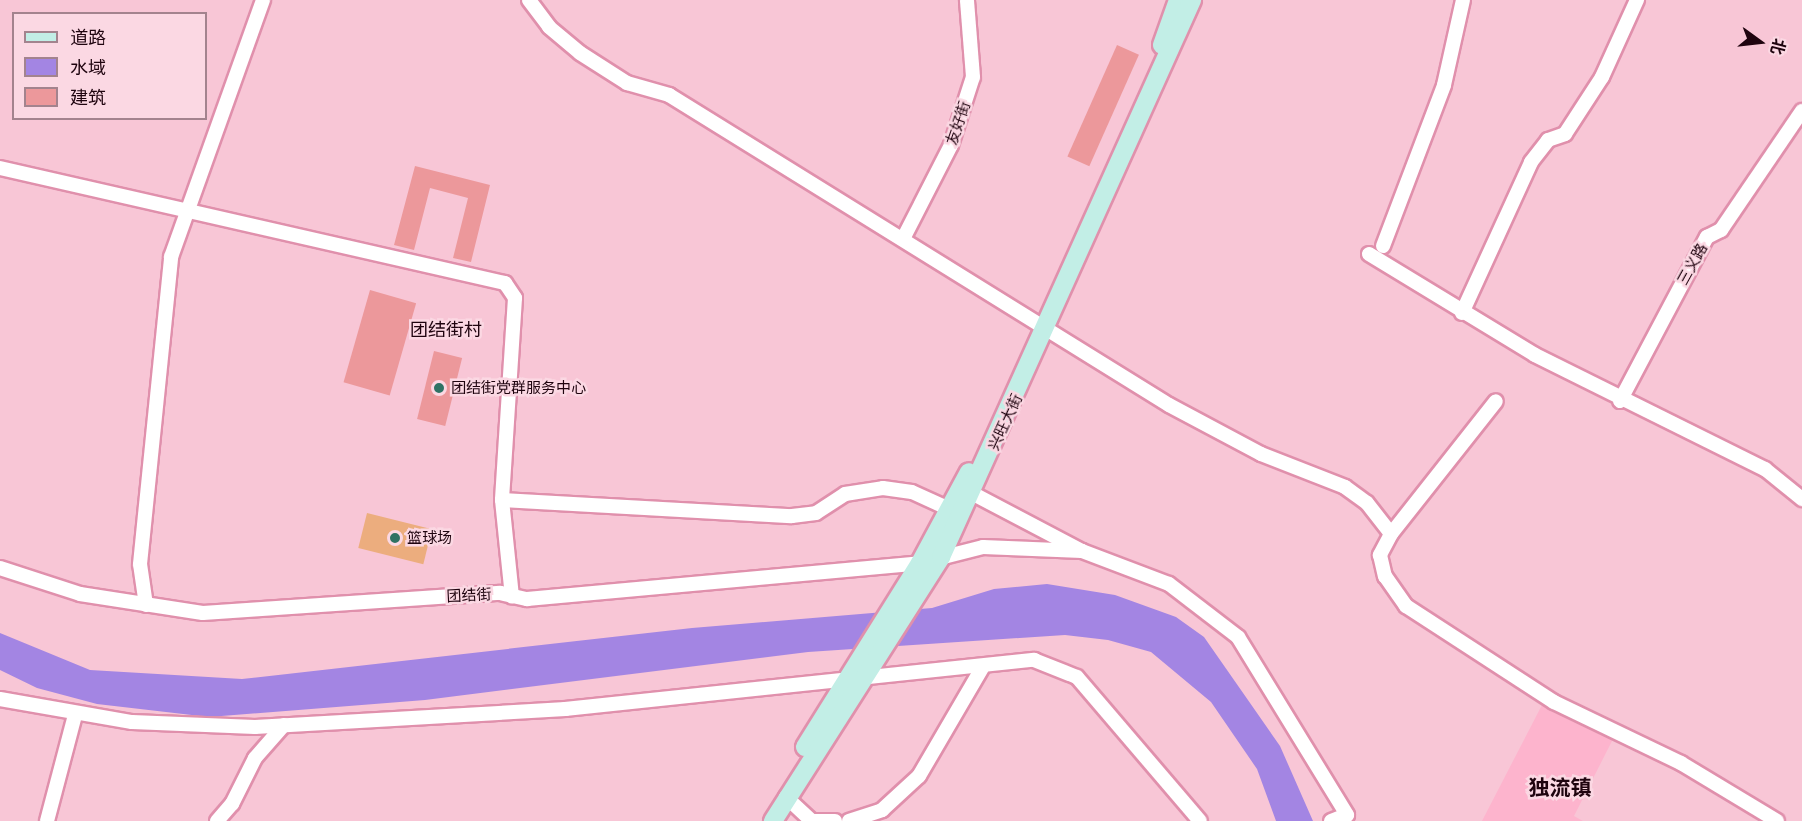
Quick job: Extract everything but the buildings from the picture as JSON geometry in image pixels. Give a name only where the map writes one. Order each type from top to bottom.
[{"type":"street","points":[[146,605],[141,554],[171,257],[184,212],[263,0]]},
{"type":"street","points":[[529,0],[549,27],[589,59],[627,83],[669,95],[904,237],[1041,328],[1260,454],[1325,476],[1367,503],[1391,534]]},
{"type":"street","name":"友好街","points":[[904,237],[951,145],[973,77],[967,0]]},
{"type":"street","name":"兴旺大街","points":[[1041,328],[1178,0]]},
{"type":"street","name":"兴旺大街","points":[[773,821],[868,667],[927,567],[956,512],[1192,0]]},
{"type":"street","points":[[1383,246],[1444,85],[1463,0]]},
{"type":"street","points":[[1462,313],[1531,162],[1548,140],[1565,134],[1602,77],[1637,0]]},
{"type":"street","name":"三义路","points":[[1620,400],[1707,237],[1721,230],[1802,111]]},
{"type":"street","points":[[0,168],[184,212],[505,283],[515,298],[502,500],[512,596]]},
{"type":"street","points":[[1370,254],[1462,313],[1620,400],[1765,469],[1802,499]]},
{"type":"street","points":[[1496,401],[1391,534],[1380,555],[1384,576],[1406,606],[1554,702],[1681,763],[1777,821]]},
{"type":"street","points":[[502,500],[792,516],[816,513],[845,494],[883,488],[912,492],[956,512]]},
{"type":"street","points":[[967,490],[1082,551],[1169,584],[1238,637],[1353,818],[1331,821]]},
{"type":"street","name":"团结街","points":[[0,568],[80,594],[203,612],[512,596],[527,599],[927,567],[1006,545],[1082,551]]},
{"type":"street","name":"兴旺大街","points":[[762,821],[846,681],[868,667],[927,567]]},
{"type":"street","points":[[868,667],[982,668],[1034,660],[1077,677],[1200,821]]},
{"type":"street","points":[[849,821],[882,810],[919,776],[982,668]]},
{"type":"street","points":[[0,699],[75,715],[195,727],[284,725],[565,709],[846,681]]},
{"type":"street","points":[[47,821],[75,715]]},
{"type":"street","points":[[216,821],[232,804],[255,758],[284,725]]},
{"type":"street","points":[[786,797],[812,821],[835,821]]},
{"type":"shaded area","name":"篮球场","points":[[367,513],[432,529],[423,564],[358,548]]},
{"type":"shaded area","points":[[1543,703],[1613,739],[1574,816],[1583,821],[1482,821]]},
{"type":"water","points":[[1047,584],[1115,595],[1176,617],[1204,637],[1280,746],[1313,821],[1276,821],[1257,769],[1211,702],[1151,652],[1108,640],[1065,635],[808,652],[425,700],[209,717],[97,704],[37,688],[0,670],[0,633],[90,670],[242,679],[692,628],[932,608],[994,589]]},
{"type":"place","name":"团结街党群服务中心","points":[[439,388]]},
{"type":"place","name":"篮球场","points":[[395,538]]},
{"type":"district","name":"团结街村","points":[[446,330]]},
{"type":"district","name":"独流镇","points":[[1560,788]]}]
